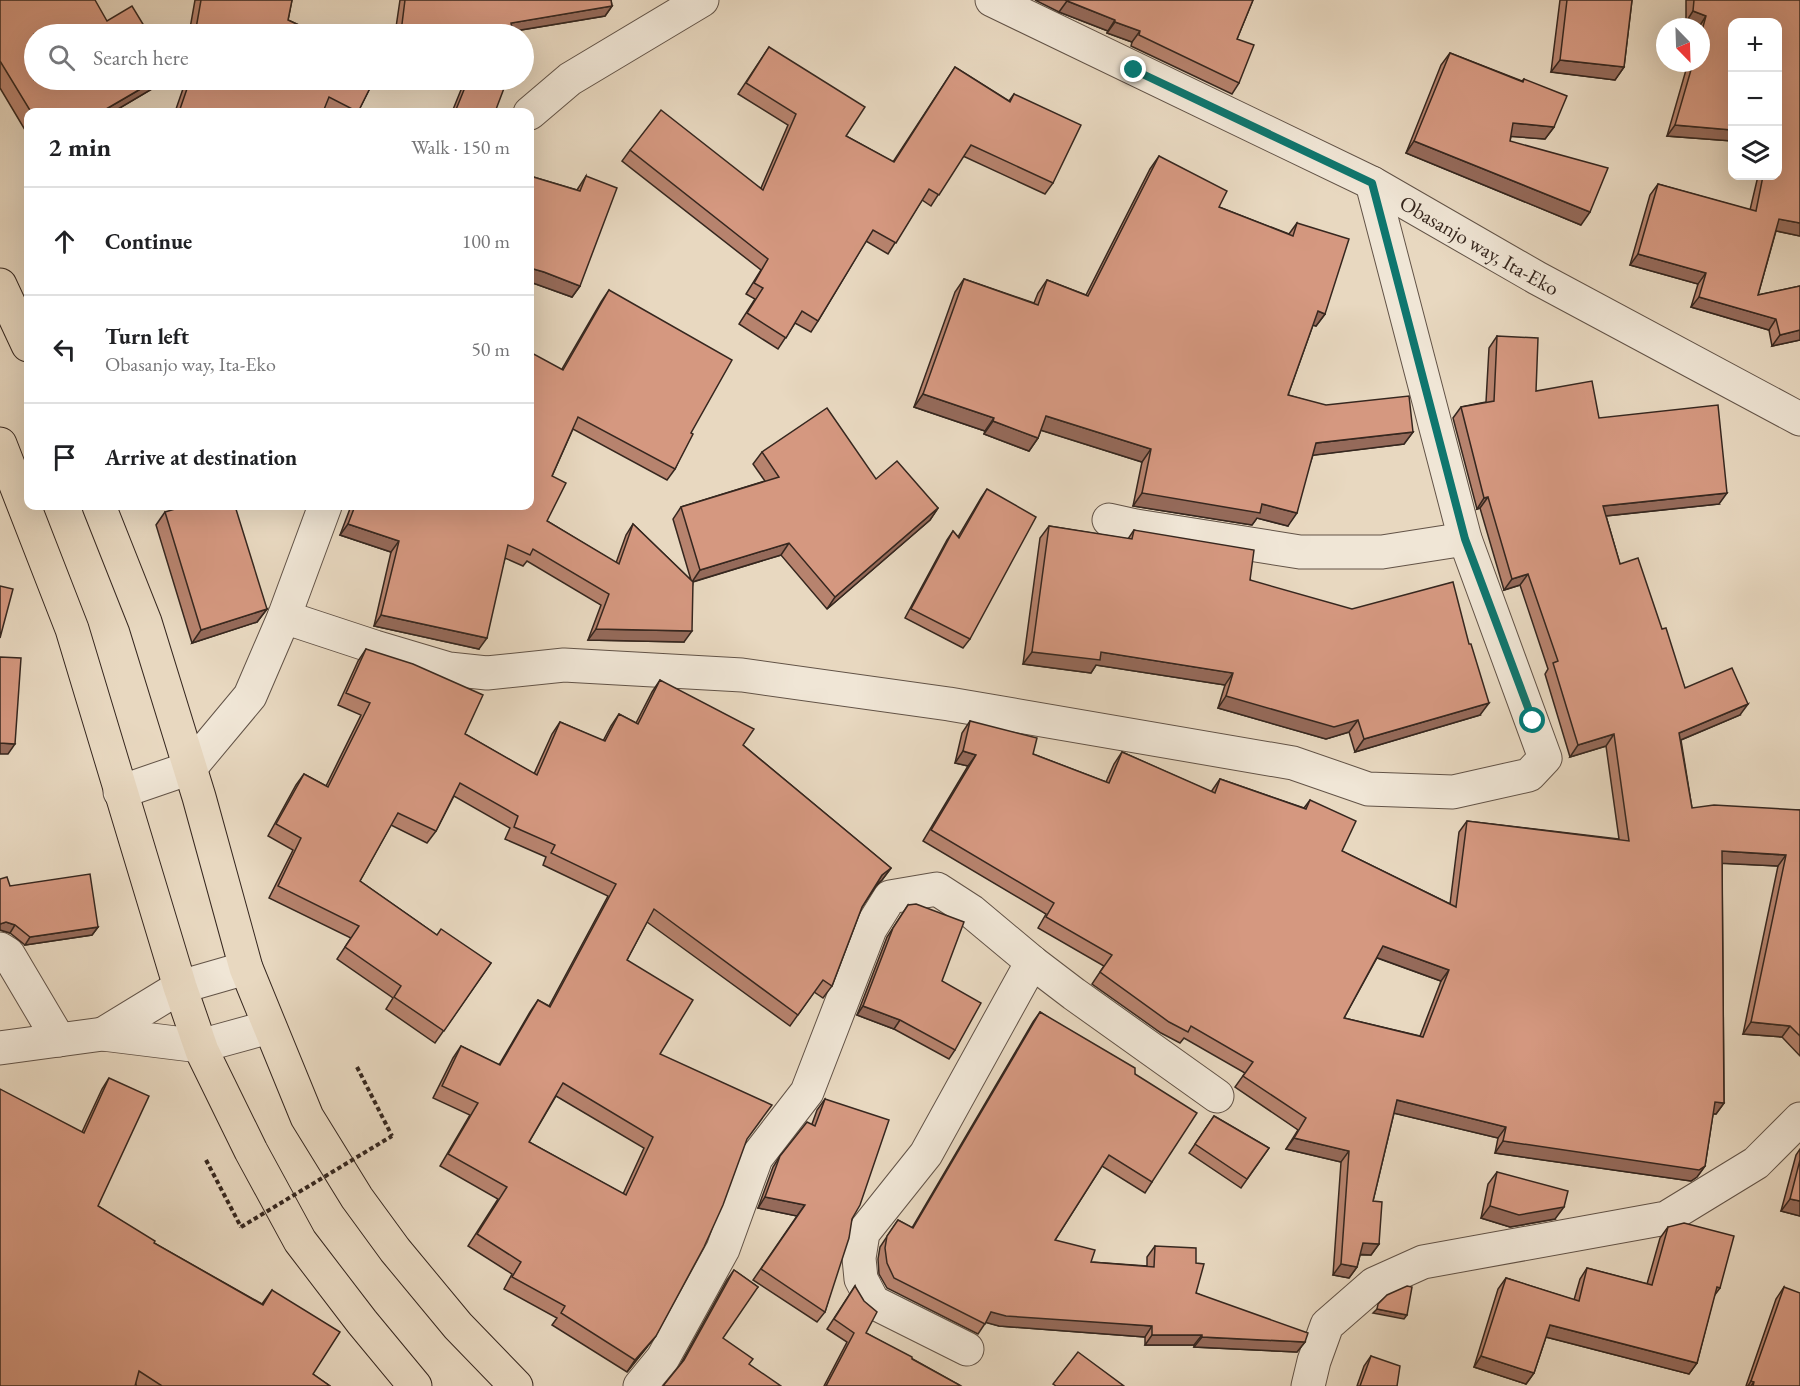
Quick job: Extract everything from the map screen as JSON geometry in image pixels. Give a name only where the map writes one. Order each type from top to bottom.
[{"type":"highway","points":[[0,285],[24,336]]},
{"type":"highway","points":[[0,444],[24,506]]},
{"type":"highway","points":[[26,510],[72,629],[120,792],[200,1046],[300,1241],[415,1386]]},
{"type":"highway","points":[[101,510],[146,622],[246,968],[308,1116],[357,1198],[395,1250],[451,1318],[516,1386]]},
{"type":"street","points":[[534,110],[570,79],[702,0]]},
{"type":"street","name":"Obasanjo way, Ita-Eko","points":[[992,0],[1372,183],[1537,278],[1800,419]]},
{"type":"street","points":[[284,617],[449,669],[487,673],[564,665],[742,675],[949,704],[1293,763],[1368,789],[1453,792],[1529,775],[1545,758],[1465,539],[1372,183]]},
{"type":"street","points":[[120,792],[190,768],[250,696],[284,617],[324,510]]},
{"type":"street","points":[[1109,520],[1300,552],[1382,552],[1465,539]]},
{"type":"street","points":[[640,1386],[663,1358],[723,1249],[756,1158],[807,1092],[870,928],[890,897],[937,889],[971,911],[1032,962],[1217,1096]]},
{"type":"street","points":[[0,949],[8,954],[59,1040]]},
{"type":"street","points":[[967,1349],[873,1302],[861,1279],[859,1258],[863,1233],[926,1155],[1032,962]]},
{"type":"street","points":[[103,1034],[180,987],[246,968]]},
{"type":"street","points":[[0,1048],[103,1034],[200,1046],[269,1027]]},
{"type":"street","points":[[1308,1386],[1327,1325],[1374,1284],[1423,1262],[1666,1218],[1756,1163],[1800,1119]]},
{"type":"path","points":[[207,1160],[241,1227],[392,1136],[357,1067]]},
{"type":"building","points":[[0,0],[95,0],[107,21],[132,6],[143,24],[24,24],[24,90],[139,90],[108,108],[29,108],[0,61]]},
{"type":"building","points":[[201,0],[292,0],[288,20],[297,24],[197,24]]},
{"type":"building","points":[[405,0],[611,0],[612,6],[511,24],[402,24]]},
{"type":"building","points":[[1065,0],[1253,0],[1237,39],[1254,45],[1239,83],[1139,35],[1140,31]]},
{"type":"building","points":[[1567,0],[1632,0],[1624,67],[1560,60]]},
{"type":"building","points":[[1694,0],[1800,0],[1800,223],[1779,219],[1758,295],[1800,286],[1800,330],[1780,335],[1776,319],[1699,297],[1706,273],[1638,254],[1658,184],[1756,211],[1762,180],[1782,180],[1782,18],[1728,18],[1728,130],[1675,125],[1690,72],[1710,72],[1710,18],[1693,11]]},
{"type":"building","points":[[769,47],[865,107],[846,136],[894,162],[955,67],[1010,102],[1014,94],[1081,125],[1053,183],[971,145],[939,195],[929,189],[896,243],[873,230],[818,321],[802,311],[786,338],[747,313],[763,288],[754,283],[768,259],[630,150],[661,110],[763,190],[796,114],[746,83]]},
{"type":"building","points":[[1450,53],[1523,82],[1524,79],[1567,96],[1554,127],[1513,123],[1510,141],[1608,168],[1590,212],[1414,141]]},
{"type":"building","points":[[187,90],[369,90],[360,108],[350,108],[329,97],[325,108],[180,108]]},
{"type":"building","points":[[464,90],[503,90],[497,108],[457,108]]},
{"type":"building","points":[[1159,156],[1227,191],[1219,207],[1293,236],[1297,223],[1349,239],[1325,314],[1318,311],[1288,395],[1326,405],[1409,396],[1413,432],[1316,443],[1297,513],[1262,504],[1260,513],[1142,493],[1151,449],[1046,416],[1038,438],[993,421],[994,418],[923,394],[964,279],[1038,305],[1047,280],[1088,296]]},
{"type":"building","points":[[586,176],[617,188],[580,286],[534,269],[534,177],[580,191]]},
{"type":"building","points":[[609,290],[732,360],[691,433],[693,434],[675,469],[578,417],[552,476],[566,483],[547,521],[619,564],[633,524],[693,582],[692,631],[596,629],[609,594],[533,549],[530,555],[508,545],[487,638],[381,615],[399,541],[348,524],[353,510],[534,510],[534,354],[563,370]]},
{"type":"building","points":[[1497,336],[1538,338],[1536,391],[1592,381],[1599,418],[1718,405],[1727,493],[1603,506],[1620,564],[1638,558],[1662,629],[1666,628],[1685,688],[1732,668],[1748,704],[1679,733],[1692,808],[1714,805],[1800,810],[1800,1036],[1790,1026],[1751,1022],[1786,855],[1722,851],[1724,1103],[1715,1102],[1705,1166],[1699,1170],[1503,1141],[1506,1127],[1397,1100],[1373,1201],[1382,1202],[1379,1244],[1363,1243],[1357,1267],[1341,1264],[1349,1151],[1294,1138],[1306,1118],[1243,1076],[1253,1062],[1191,1026],[1188,1032],[1169,1022],[1100,972],[1112,955],[1046,917],[1054,903],[931,830],[976,755],[963,751],[970,721],[1037,738],[1033,754],[1109,783],[1122,752],[1215,793],[1220,779],[1306,809],[1310,800],[1356,821],[1342,851],[1456,907],[1467,821],[1629,841],[1614,734],[1578,745],[1553,663],[1558,661],[1528,574],[1512,579],[1488,497],[1484,498],[1461,407],[1494,401]],"holes":[[[1383,946],[1449,970],[1423,1037],[1344,1018]]]},
{"type":"building","points":[[827,408],[876,479],[897,461],[938,508],[835,597],[789,543],[700,570],[681,507],[779,477],[762,452]]},
{"type":"building","points":[[987,489],[1036,517],[970,639],[911,609],[953,531],[959,538]]},
{"type":"building","points":[[172,510],[236,510],[267,609],[201,630],[165,512]]},
{"type":"building","points":[[1049,526],[1132,539],[1134,530],[1254,550],[1250,580],[1352,609],[1453,582],[1469,644],[1471,644],[1489,703],[1364,739],[1358,720],[1334,727],[1226,696],[1233,673],[1101,652],[1100,660],[1032,652]]},
{"type":"building","points":[[0,586],[13,589],[0,638]]},
{"type":"building","points":[[366,649],[413,664],[483,695],[465,734],[537,775],[560,722],[605,741],[619,714],[638,724],[660,680],[754,729],[743,745],[891,868],[882,875],[862,907],[832,986],[823,980],[798,1015],[654,909],[627,960],[693,1000],[660,1054],[772,1105],[747,1139],[723,1205],[704,1247],[656,1336],[635,1360],[561,1313],[565,1306],[512,1277],[521,1262],[477,1234],[507,1187],[448,1154],[478,1103],[442,1086],[461,1046],[500,1065],[538,1000],[550,1007],[616,884],[551,853],[555,845],[514,827],[518,816],[460,783],[436,831],[398,813],[360,881],[437,935],[441,929],[491,963],[444,1031],[394,997],[401,986],[345,947],[359,926],[278,886],[301,838],[276,824],[304,774],[328,787],[370,703],[346,693]],"holes":[[[563,1083],[653,1137],[626,1195],[529,1142]]]},
{"type":"building","points":[[0,657],[21,658],[15,744],[0,743]]},
{"type":"building","points":[[90,874],[98,927],[30,937],[15,925],[6,922],[0,924],[0,879],[7,877],[10,886]]},
{"type":"building","points":[[916,904],[964,922],[942,981],[981,1003],[955,1050],[900,1020],[863,1006],[893,928],[908,905]]},
{"type":"building","points":[[1040,1012],[1135,1068],[1135,1074],[1197,1113],[1152,1182],[1109,1155],[1055,1240],[1095,1250],[1091,1262],[1154,1267],[1155,1246],[1196,1248],[1196,1263],[1204,1264],[1196,1293],[1308,1333],[1305,1342],[1202,1337],[1202,1335],[1152,1335],[1152,1326],[1006,1316],[991,1312],[985,1324],[894,1278],[887,1263],[885,1248],[887,1236],[898,1220],[913,1228]]},
{"type":"building","points":[[109,1078],[149,1096],[98,1206],[155,1241],[154,1243],[263,1305],[272,1290],[340,1332],[313,1374],[330,1386],[162,1386],[139,1371],[135,1386],[0,1386],[0,1089],[84,1133]]},
{"type":"building","points":[[825,1099],[889,1120],[860,1205],[852,1219],[849,1238],[825,1312],[761,1269],[805,1205],[765,1197],[780,1156],[807,1122],[815,1126]]},
{"type":"building","points":[[1214,1116],[1269,1148],[1247,1179],[1195,1144]]},
{"type":"building","points":[[1800,1160],[1800,1201],[1790,1199]]},
{"type":"building","points":[[1497,1172],[1568,1191],[1564,1207],[1519,1215],[1490,1206]]},
{"type":"building","points":[[1684,1223],[1734,1236],[1720,1288],[1717,1287],[1697,1363],[1550,1325],[1534,1373],[1481,1356],[1506,1278],[1579,1301],[1587,1268],[1652,1285],[1668,1227]]},
{"type":"building","points":[[734,1270],[758,1287],[723,1338],[753,1359],[749,1364],[781,1386],[663,1386],[684,1360]]},
{"type":"building","points":[[855,1286],[864,1301],[877,1312],[866,1333],[961,1386],[826,1386],[854,1333],[834,1319]]},
{"type":"building","points":[[1407,1286],[1412,1287],[1407,1315],[1377,1309],[1378,1304],[1387,1295]]},
{"type":"building","points":[[1784,1287],[1800,1293],[1800,1386],[1753,1386],[1754,1382],[1751,1381]]},
{"type":"building","points":[[1078,1352],[1124,1386],[1056,1386],[1053,1384]]},
{"type":"building","points":[[1371,1356],[1400,1366],[1397,1386],[1360,1386]]},
{"type":"route","points":[[1134,70],[1372,183],[1465,539],[1533,721]]}]
